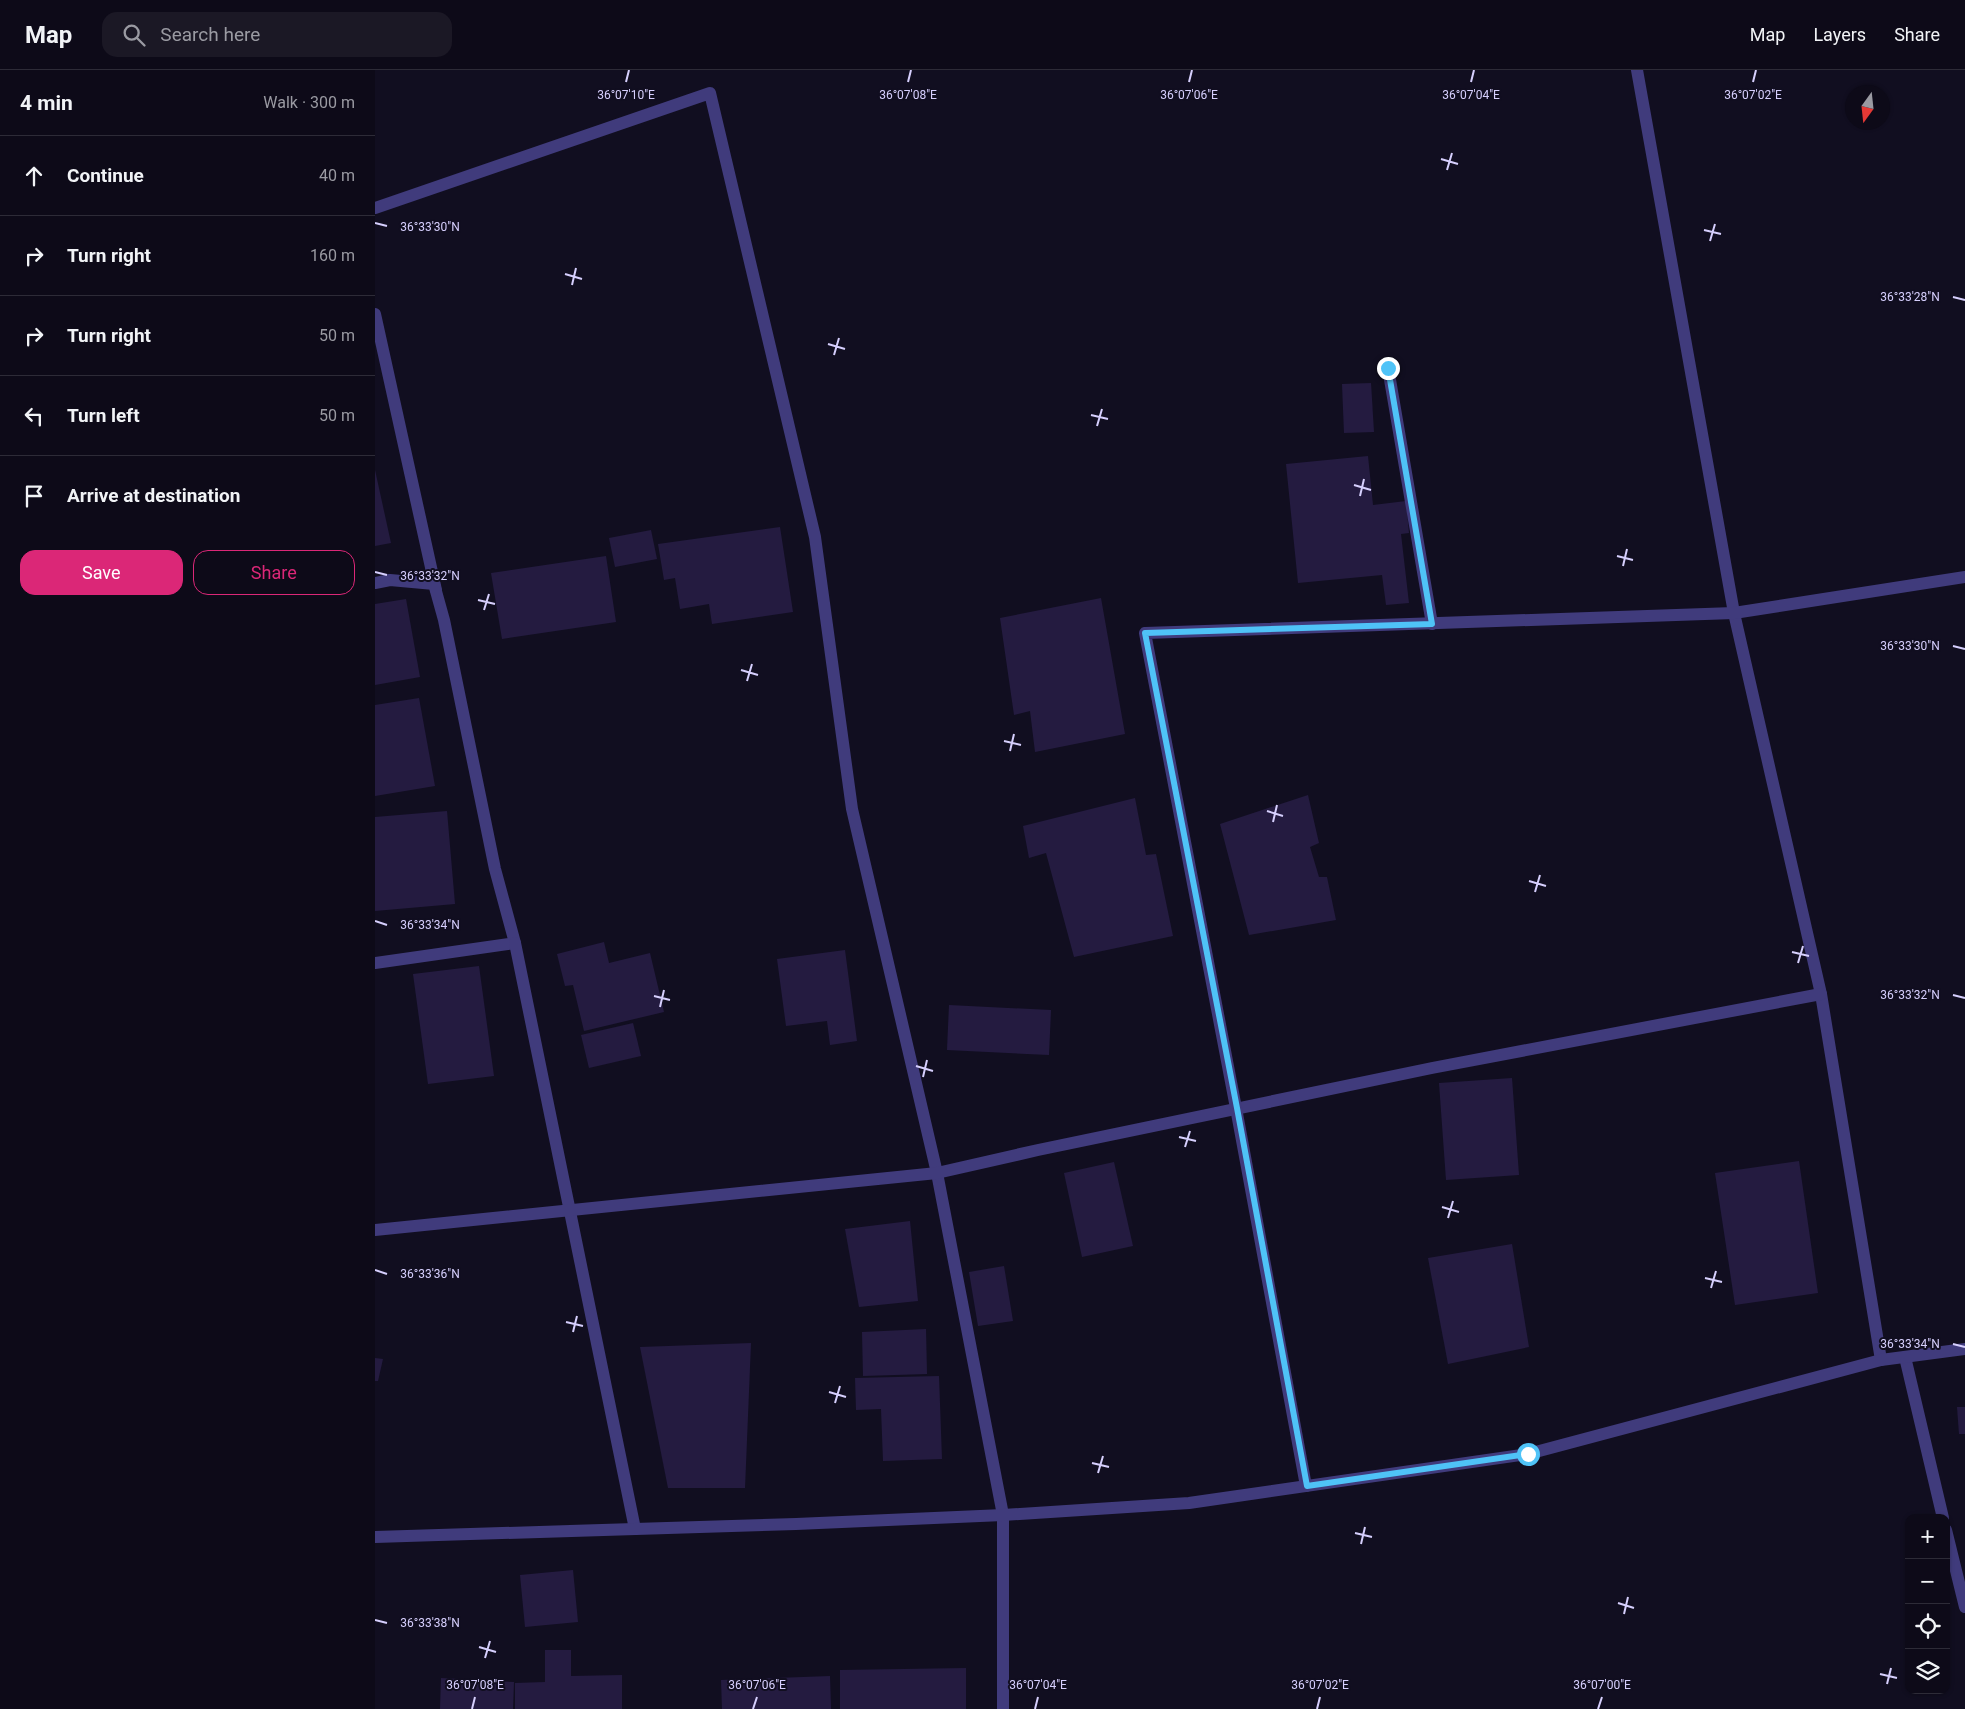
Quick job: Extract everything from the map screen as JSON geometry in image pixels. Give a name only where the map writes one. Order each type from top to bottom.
[{"type":"street","points":[[1637,70],[1734,613],[1821,994],[1881,1360]]},
{"type":"street","points":[[375,208],[711,93],[815,537],[852,809],[937,1173],[1003,1515],[1003,1709]]},
{"type":"street","points":[[375,314],[437,594]]},
{"type":"street","points":[[1388,368],[1432,624]]},
{"type":"street","points":[[1307,1486],[1237,1108],[1145,633],[1734,613],[1965,577]]},
{"type":"street","points":[[375,583],[390,580],[434,584],[437,594],[495,869],[515,943],[635,1529]]},
{"type":"street","points":[[375,963],[515,943]]},
{"type":"street","points":[[375,1230],[937,1173],[1038,1150],[1432,1068],[1821,994]]},
{"type":"street","points":[[375,1537],[796,1524],[1003,1515],[1189,1503],[1528,1454],[1881,1360],[1965,1349]]},
{"type":"street","points":[[1905,1357],[1942,1514]]},
{"type":"street","points":[[1950,1546],[1965,1607]]},
{"type":"building","points":[[1371,383],[1374,432],[1344,433],[1342,384]]},
{"type":"building","points":[[1368,456],[1373,505],[1406,501],[1409,533],[1401,534],[1409,603],[1386,605],[1382,575],[1298,583],[1286,464]]},
{"type":"building","points":[[375,470],[391,543],[375,546]]},
{"type":"building","points":[[780,527],[793,612],[712,624],[709,604],[680,609],[675,578],[664,580],[658,544]]},
{"type":"building","points":[[651,530],[657,559],[615,567],[609,538]]},
{"type":"building","points":[[606,556],[616,622],[502,639],[491,573]]},
{"type":"building","points":[[1101,598],[1125,734],[1035,752],[1030,711],[1014,715],[1000,618]]},
{"type":"building","points":[[406,599],[420,677],[375,685],[375,604]]},
{"type":"building","points":[[419,698],[435,786],[375,796],[375,705]]},
{"type":"building","points":[[1308,795],[1319,843],[1310,847],[1319,877],[1327,877],[1336,920],[1249,935],[1220,824]]},
{"type":"building","points":[[1135,798],[1146,855],[1156,854],[1173,936],[1074,957],[1046,853],[1029,858],[1023,826]]},
{"type":"building","points":[[447,811],[455,904],[375,911],[375,817]]},
{"type":"building","points":[[604,942],[609,963],[650,953],[664,1012],[584,1031],[573,985],[565,986],[557,954]]},
{"type":"building","points":[[845,950],[857,1041],[830,1045],[827,1021],[786,1026],[777,959]]},
{"type":"building","points":[[479,966],[494,1076],[428,1084],[413,974]]},
{"type":"building","points":[[949,1005],[1051,1010],[1049,1055],[947,1050]]},
{"type":"building","points":[[633,1023],[641,1056],[589,1068],[581,1035]]},
{"type":"building","points":[[1512,1078],[1519,1175],[1446,1180],[1439,1083]]},
{"type":"building","points":[[1799,1161],[1818,1293],[1735,1305],[1715,1173]]},
{"type":"building","points":[[1114,1162],[1133,1246],[1082,1257],[1064,1173]]},
{"type":"building","points":[[910,1221],[918,1301],[859,1307],[845,1229]]},
{"type":"building","points":[[1512,1244],[1529,1347],[1448,1364],[1428,1258]]},
{"type":"building","points":[[1004,1266],[1013,1321],[978,1326],[969,1272]]},
{"type":"building","points":[[926,1329],[927,1374],[863,1376],[862,1332]]},
{"type":"building","points":[[751,1343],[745,1488],[668,1488],[640,1347]]},
{"type":"building","points":[[375,1358],[383,1359],[378,1381],[375,1381]]},
{"type":"building","points":[[939,1376],[942,1459],[883,1461],[881,1409],[856,1410],[855,1378]]},
{"type":"building","points":[[1957,1407],[1965,1407],[1965,1434],[1959,1434]]},
{"type":"building","points":[[573,1570],[578,1622],[525,1627],[520,1575]]},
{"type":"building","points":[[545,1650],[571,1650],[571,1676],[622,1675],[622,1709],[515,1709],[515,1683],[545,1682]]},
{"type":"building","points":[[966,1668],[966,1709],[840,1709],[840,1670]]},
{"type":"building","points":[[830,1676],[831,1709],[722,1709],[721,1680]]},
{"type":"building","points":[[441,1678],[514,1682],[513,1709],[440,1709]]},
{"type":"route","points":[[1388,368],[1432,624],[1145,633],[1237,1108],[1307,1486],[1528,1454]]}]
